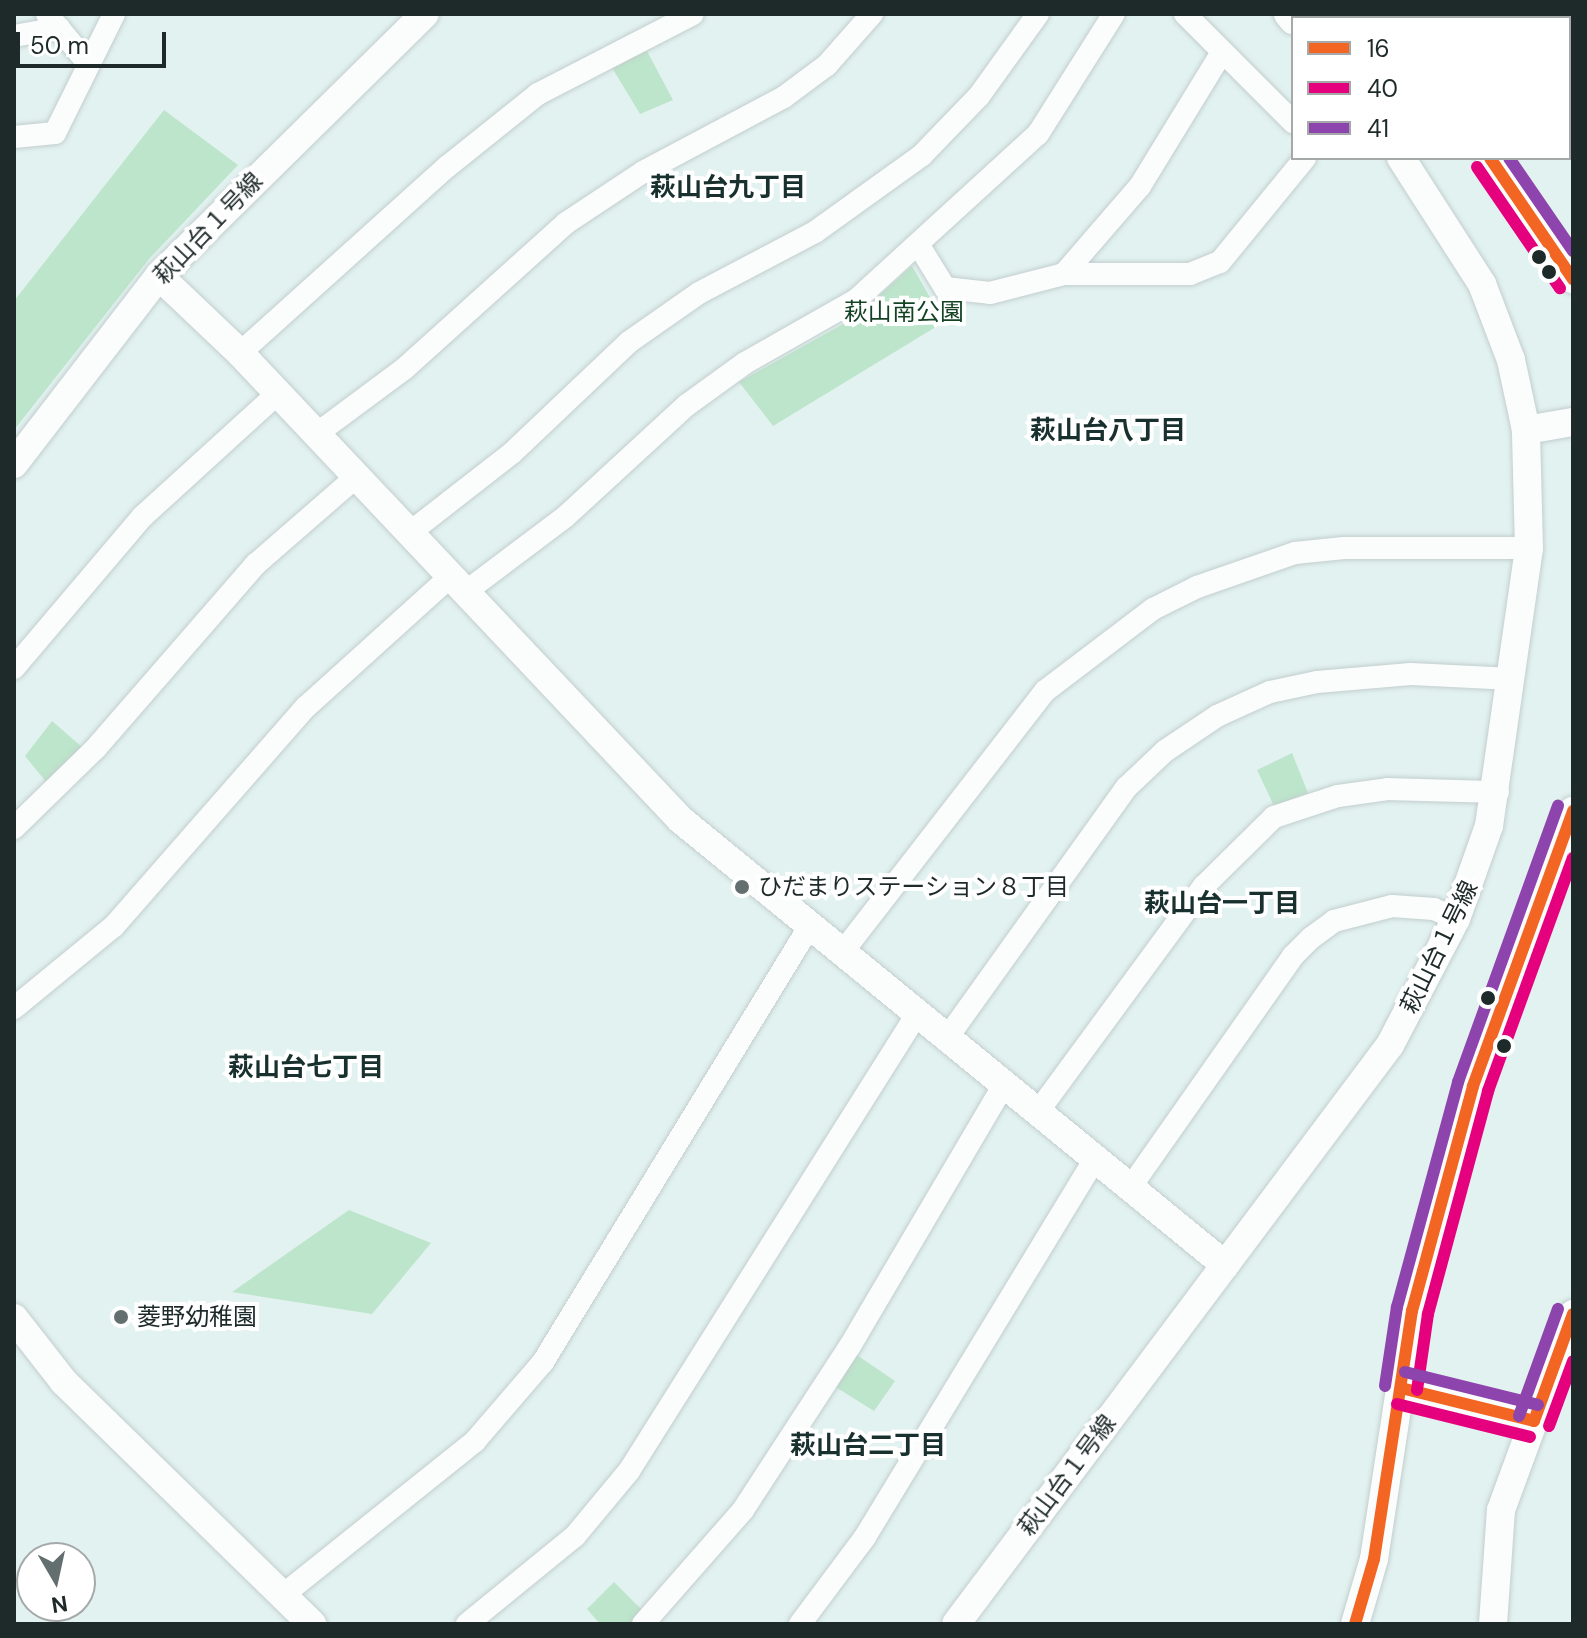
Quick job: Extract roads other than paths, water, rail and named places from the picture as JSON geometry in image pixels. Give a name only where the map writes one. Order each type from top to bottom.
[{"type":"street","points":[[14,137],[55,133],[87,62],[114,14]]},
{"type":"street","name":"萩山台１号線","points":[[14,464],[159,276],[425,14]]},
{"type":"street","points":[[240,353],[448,166],[538,94],[693,14]]},
{"type":"street","points":[[315,435],[416,359],[566,223],[643,172],[784,97],[827,65],[872,14]]},
{"type":"street","points":[[408,534],[512,453],[629,342],[699,293],[815,232],[922,155],[987,87],[1038,14]]},
{"type":"street","points":[[14,1008],[114,926],[306,707],[457,585],[565,517],[687,405],[745,363],[838,313],[918,244],[1038,134],[1114,14]]},
{"type":"street","points":[[1185,14],[1291,120]]},
{"type":"street","points":[[14,36],[53,21],[87,62]]},
{"type":"street","points":[[1064,274],[1140,186],[1222,52]]},
{"type":"street","points":[[918,244],[945,288],[990,293],[1064,274],[1167,275],[1209,267],[1220,262],[1303,160]]},
{"type":"street","name":"萩山台１号線","points":[[956,1624],[1390,1045],[1456,919],[1498,792],[1529,548],[1526,430],[1511,360],[1482,284],[1402,160]]},
{"type":"street","points":[[1491,160],[1573,279]]},
{"type":"street","points":[[159,276],[240,353],[276,395],[681,820],[841,954],[1225,1265]]},
{"type":"street","points":[[14,668],[142,517],[276,395]]},
{"type":"street","points":[[1526,430],[1573,422]]},
{"type":"street","points":[[14,828],[96,748],[256,564],[356,477]]},
{"type":"street","points":[[841,954],[1045,691],[1153,609],[1197,587],[1295,553],[1344,548],[1529,548]]},
{"type":"street","points":[[947,1038],[1127,787],[1165,751],[1217,716],[1270,692],[1317,682],[1411,674],[1513,679]]},
{"type":"street","points":[[1037,1113],[1204,886],[1274,817],[1338,796],[1388,789],[1498,792]]},
{"type":"street","points":[[1355,1624],[1374,1559],[1412,1311],[1473,1086],[1573,811]]},
{"type":"street","points":[[1130,1188],[1293,956],[1311,938],[1334,921],[1392,906],[1434,909],[1456,919]]},
{"type":"street","points":[[283,1595],[475,1441],[543,1362],[809,927]]},
{"type":"street","points":[[467,1624],[575,1536],[629,1471],[917,1014]]},
{"type":"street","points":[[643,1624],[743,1510],[850,1346],[1003,1086]]},
{"type":"street","points":[[800,1624],[881,1511],[1095,1159]]},
{"type":"street","points":[[1493,1624],[1501,1510],[1573,1314]]},
{"type":"street","points":[[14,1318],[64,1382],[312,1624]]},
{"type":"street","points":[[1401,1388],[1534,1421]]},
{"type":"place","name":"ひだまりステーション８丁目","points":[[742,887]]},
{"type":"place","name":"菱野幼稚園","points":[[121,1317]]},
{"type":"district","name":"萩山台九丁目","points":[[728,188]]},
{"type":"district","name":"萩山台八丁目","points":[[1108,431]]},
{"type":"district","name":"萩山台一丁目","points":[[1222,904]]},
{"type":"district","name":"萩山台七丁目","points":[[306,1068]]},
{"type":"district","name":"萩山台二丁目","points":[[868,1446]]},
{"type":"park label","name":"萩山南公園","points":[[904,312]]}]
